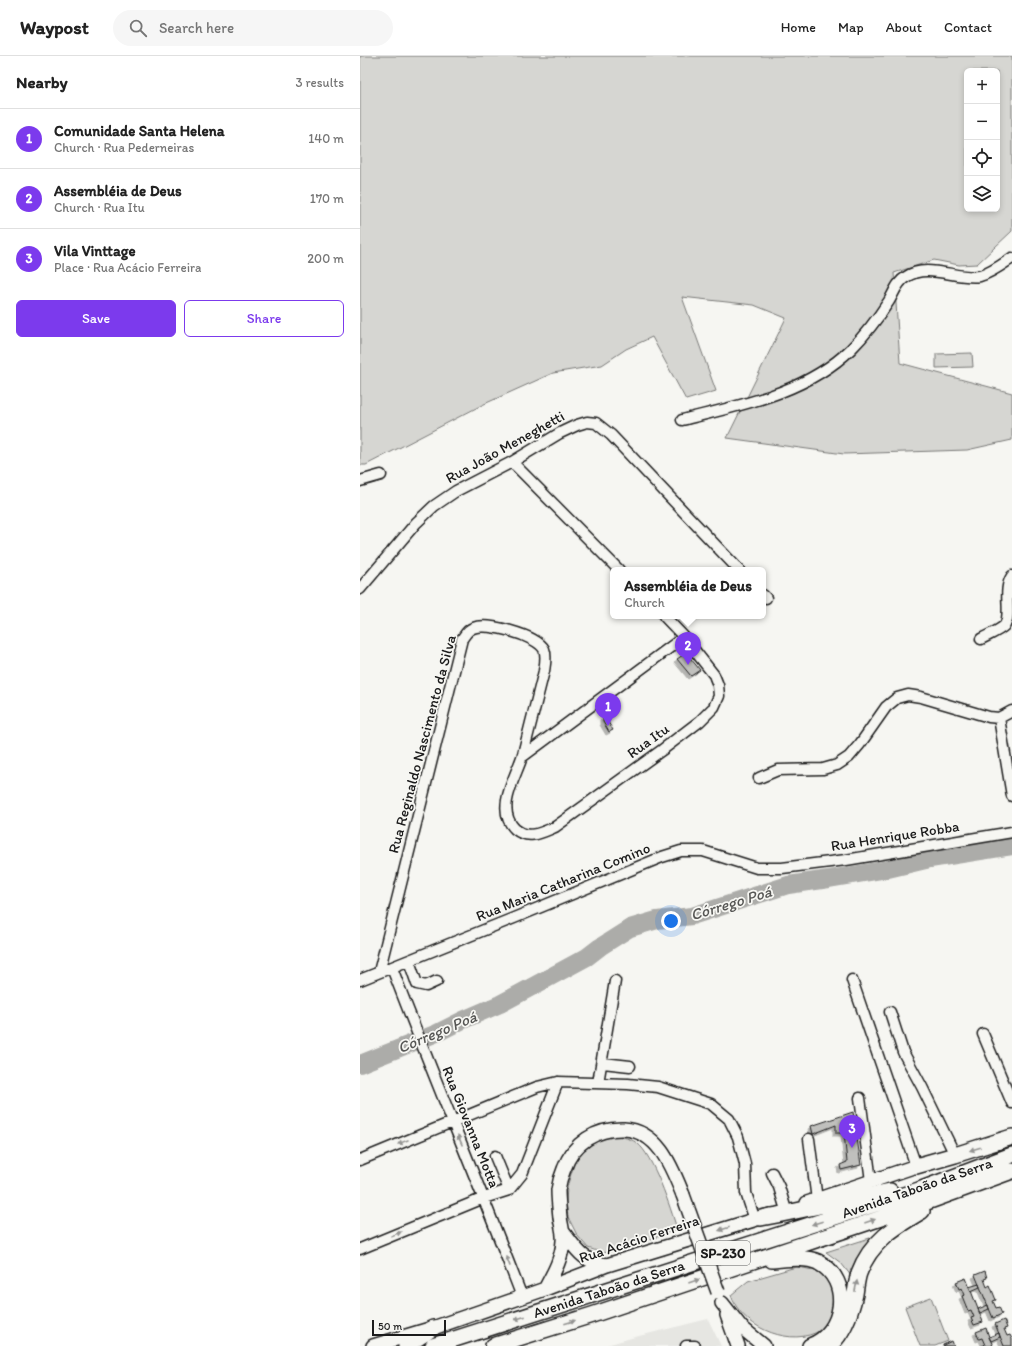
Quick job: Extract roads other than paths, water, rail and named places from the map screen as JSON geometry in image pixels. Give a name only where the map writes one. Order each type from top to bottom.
[{"type":"highway","points":[[916,1166],[1012,1137]]},
{"type":"highway","name":"Avenida Taboão da Serra","points":[[433,1346],[919,1190],[1012,1154]]},
{"type":"highway","name":"Avenida Taboão da Serra","points":[[493,1346],[592,1315],[905,1210],[1012,1171]]},
{"type":"highway","points":[[758,1219],[884,1192],[896,1190],[919,1190]]},
{"type":"highway","points":[[829,1346],[842,1331],[854,1296],[859,1273],[864,1262],[878,1242],[899,1224],[958,1190]]},
{"type":"highway","points":[[747,1263],[802,1258],[814,1261],[825,1267],[836,1278],[842,1301],[837,1321],[832,1330],[822,1340],[810,1346]]},
{"type":"highway","points":[[406,1346],[433,1328]]},
{"type":"main road","points":[[545,1289],[558,1263],[563,1242],[564,1232],[560,1217],[558,1188],[565,1166],[573,1151],[579,1144],[593,1135],[601,1132],[627,1129],[644,1135],[651,1140],[668,1159],[683,1195],[738,1346]]},
{"type":"main road","name":"Rua Acácio Ferreira","points":[[373,1346],[433,1328],[545,1289],[607,1265],[758,1219],[916,1166]]},
{"type":"main road","points":[[564,1232],[578,1251],[586,1258],[596,1263],[607,1265]]},
{"type":"main road","points":[[576,1276],[578,1251]]},
{"type":"main road","points":[[720,1298],[741,1327],[764,1346]]},
{"type":"street","points":[[682,420],[783,391],[804,382],[828,367],[850,349],[873,323],[897,286],[905,277],[914,272],[939,272],[972,277],[983,275],[1012,258]]},
{"type":"street","name":"Rua João Meneghetti","points":[[360,590],[416,523],[434,506],[456,491],[512,462],[560,433],[577,424],[587,422],[596,423],[611,435],[737,567]]},
{"type":"street","points":[[512,462],[616,567]]},
{"type":"street","points":[[360,481],[381,475]]},
{"type":"street","points":[[981,639],[1004,625],[1010,617],[1008,587],[1012,576]]},
{"type":"street","name":"Rua Itu","points":[[507,815],[510,824],[518,832],[529,835],[539,834],[555,827],[662,750],[700,721],[714,707],[719,696],[718,686],[714,675],[684,637],[667,619]]},
{"type":"street","name":"Rua Reginaldo Nascimento da Silva","points":[[379,972],[462,639],[472,628],[481,626],[510,630],[537,642],[544,649],[546,658],[522,757],[510,785],[507,799],[507,815]]},
{"type":"street","points":[[522,757],[684,637]]},
{"type":"street","points":[[759,778],[778,770],[823,769],[837,765],[849,757],[860,744],[886,707],[898,698],[908,695],[921,697],[982,715],[999,718],[1012,711]]},
{"type":"street","points":[[999,718],[1012,796]]},
{"type":"street","name":"Rua Henrique Robba","points":[[782,868],[846,860],[1012,832]]},
{"type":"street","name":"Rua Maria Catharina Comino","points":[[360,980],[681,850],[704,850],[757,868],[782,868]]},
{"type":"street","points":[[409,961],[417,984],[426,986],[437,981]]},
{"type":"street","name":"Rua Giovanna Motta","points":[[392,968],[522,1297]]},
{"type":"street","points":[[852,980],[916,1166]]},
{"type":"street","points":[[598,1083],[615,981]]},
{"type":"street","points":[[890,1012],[903,1052],[955,1155]]},
{"type":"street","points":[[984,1034],[1012,1103]]},
{"type":"street","points":[[602,1063],[630,1066]]},
{"type":"street","points":[[360,1249],[484,1198],[510,1190],[522,1174],[558,1082]]},
{"type":"street","points":[[360,1160],[537,1087],[558,1082],[628,1084],[658,1087],[711,1104],[729,1119],[738,1137],[745,1164],[746,1193],[758,1219]]},
{"type":"street","points":[[860,1098],[871,1181]]},
{"type":"street","points":[[809,1138],[817,1200]]},
{"type":"street","points":[[495,1156],[510,1190]]},
{"type":"street","points":[[772,1173],[779,1187],[786,1210]]},
{"type":"street","points":[[686,1346],[695,1346]]},
{"type":"waterway","name":"Córrego Poá","points":[[360,1064],[437,1033],[500,1004],[587,957],[630,928],[657,920],[692,916],[788,885],[888,869],[930,859],[1012,846]]},
{"type":"place","name":"Assembléia de Deus","points":[[688,665]]},
{"type":"place","name":"Comunidade Santa Helena","points":[[608,726]]},
{"type":"place","name":"Vila Vinttage","points":[[852,1148]]}]
